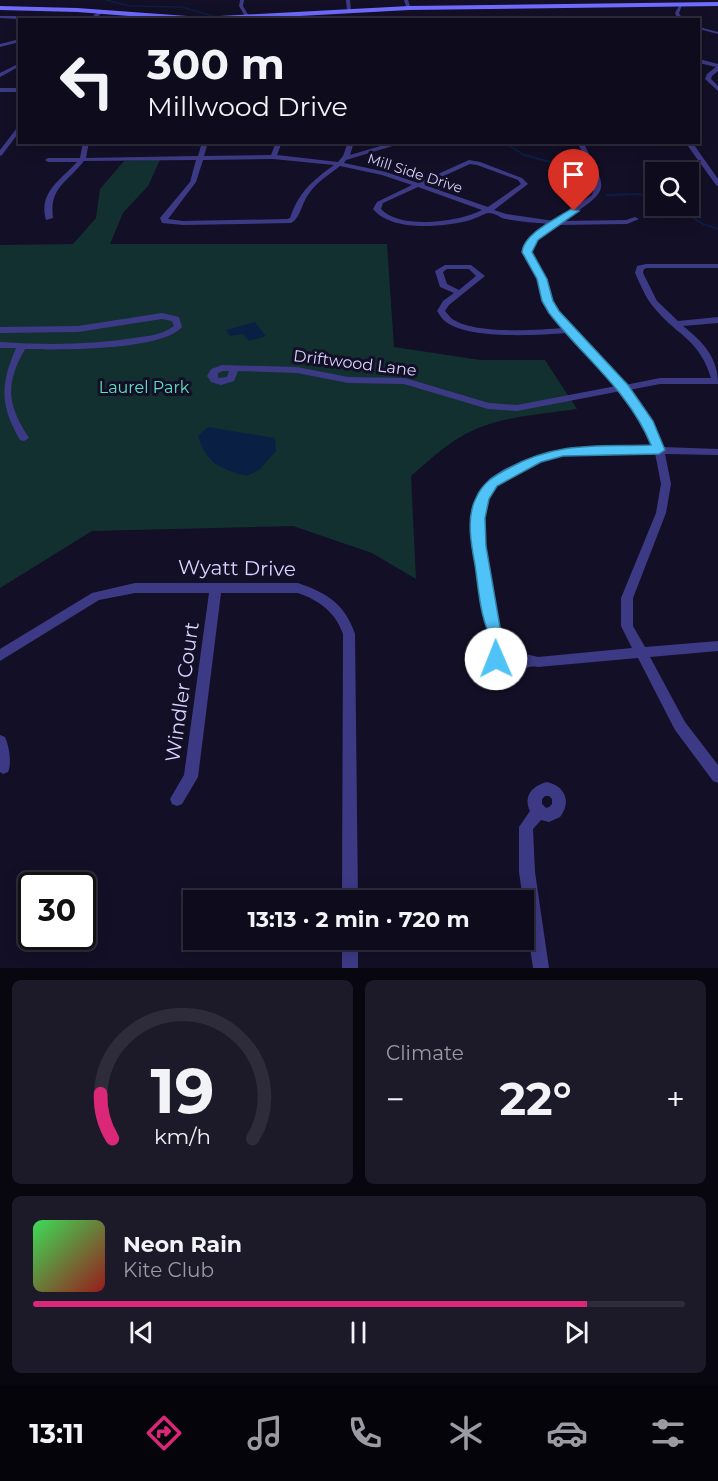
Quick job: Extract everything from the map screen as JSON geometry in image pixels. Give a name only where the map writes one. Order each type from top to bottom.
[{"type":"main road","points":[[227,18],[409,8],[678,2],[718,4]]},
{"type":"main road","points":[[0,8],[101,12],[153,18]]},
{"type":"street","points":[[242,0],[241,6],[248,16]]},
{"type":"street","points":[[348,0],[349,10]]},
{"type":"street","points":[[406,0],[409,8]]},
{"type":"street","points":[[678,2],[677,13],[680,18]]},
{"type":"street","points":[[556,6],[565,18]]},
{"type":"street","points":[[93,18],[101,12]]},
{"type":"street","points":[[0,17],[18,18]]},
{"type":"street","points":[[38,18],[42,17]]},
{"type":"street","points":[[700,28],[718,33]]},
{"type":"street","points":[[2,46],[18,41]]},
{"type":"street","points":[[700,61],[718,67]]},
{"type":"street","points":[[0,75],[18,65]]},
{"type":"street","points":[[718,67],[708,79],[718,88]]},
{"type":"street","points":[[0,90],[18,90]]},
{"type":"street","points":[[0,154],[18,129]]},
{"type":"street","points":[[49,218],[46,208],[48,196],[58,182],[82,160],[86,144]]},
{"type":"street","points":[[205,144],[194,182],[170,210],[165,221],[183,223],[288,221],[292,219],[299,202],[310,187],[343,161],[350,151],[351,144]]},
{"type":"street","points":[[273,157],[278,144]]},
{"type":"street","points":[[343,161],[397,144]]},
{"type":"street","points":[[581,144],[600,183],[599,188],[595,196],[534,238],[527,247],[527,252],[542,279],[547,301],[568,330],[623,388],[647,421],[659,450],[666,484],[661,513],[632,583],[625,610],[627,626],[680,726],[718,776]]},
{"type":"street","points":[[689,144],[718,184]]},
{"type":"street","name":"Mill Side Drive","points":[[48,160],[273,157],[343,161],[419,184],[486,210],[530,221],[627,222],[635,219]]},
{"type":"street","points":[[469,162],[478,163],[524,182],[523,186],[486,210],[463,220],[439,223],[405,222],[388,220],[380,215],[377,209],[380,202],[419,184],[469,162]]},
{"type":"street","points":[[574,211],[591,221]]},
{"type":"street","points":[[460,293],[442,285],[439,271],[445,267],[457,266],[471,267],[480,273],[478,279],[460,293],[446,303],[441,311],[445,319],[454,324],[498,331],[568,330]]},
{"type":"street","points":[[717,381],[711,360],[706,353],[651,299],[639,273],[640,268],[646,266],[718,266]]},
{"type":"street","points":[[0,330],[78,329],[162,316],[172,316],[178,323],[174,332],[120,343],[74,347],[0,345]]},
{"type":"street","points":[[677,324],[718,320]]},
{"type":"street","points":[[22,346],[2,383],[1,396],[9,418],[24,438]]},
{"type":"street","name":"Driftwood Lane","points":[[234,368],[297,370],[348,380],[405,381],[501,408],[517,408],[669,380],[717,381]]},
{"type":"street","points":[[718,452],[659,450],[563,452],[536,459],[492,482],[482,499],[478,518],[479,546],[493,628],[503,645],[528,660],[554,662],[718,646]]},
{"type":"street","name":"Wyatt Drive","points":[[0,656],[96,596],[135,588],[298,588],[313,593],[336,609],[349,634],[350,890]]},
{"type":"street","name":"Windler Court","points":[[177,798],[191,777],[216,588]]},
{"type":"street","points":[[503,645],[496,653],[500,666],[512,669],[528,660]]},
{"type":"street","points":[[0,741],[3,767]]},
{"type":"street","points":[[540,810],[526,827],[527,872],[541,968]]},
{"type":"street","points":[[350,950],[350,968]]},
{"type":"green space","name":"Laurel Park","points":[[160,160],[148,186],[123,213],[110,244],[387,244],[394,347],[480,360],[545,360],[577,409],[513,418],[476,429],[450,444],[411,476],[416,579],[372,553],[293,526],[92,531],[0,588],[0,245],[73,244],[96,218],[100,189],[124,161]]},
{"type":"water","points":[[255,322],[266,336],[249,341],[243,334],[230,336],[226,330]]},
{"type":"water","points":[[208,427],[275,438],[276,451],[259,470],[247,476],[229,471],[210,459],[202,445],[198,436]]},
{"type":"waterway","points":[[106,0],[130,6],[182,7],[213,16]]},
{"type":"waterway","points":[[267,18],[278,17]]},
{"type":"waterway","points":[[286,17],[306,18]]},
{"type":"waterway","points":[[507,144],[524,155],[565,166],[583,187],[591,192]]},
{"type":"waterway","points":[[607,195],[645,195]]},
{"type":"waterway","points":[[691,216],[703,224],[718,229]]},
{"type":"route","points":[[496,659],[496,653],[503,645],[493,628],[479,546],[478,518],[482,499],[492,482],[536,459],[563,452],[659,450],[647,421],[623,388],[555,313],[547,301],[542,279],[527,252],[527,247],[534,238],[574,211]]}]
